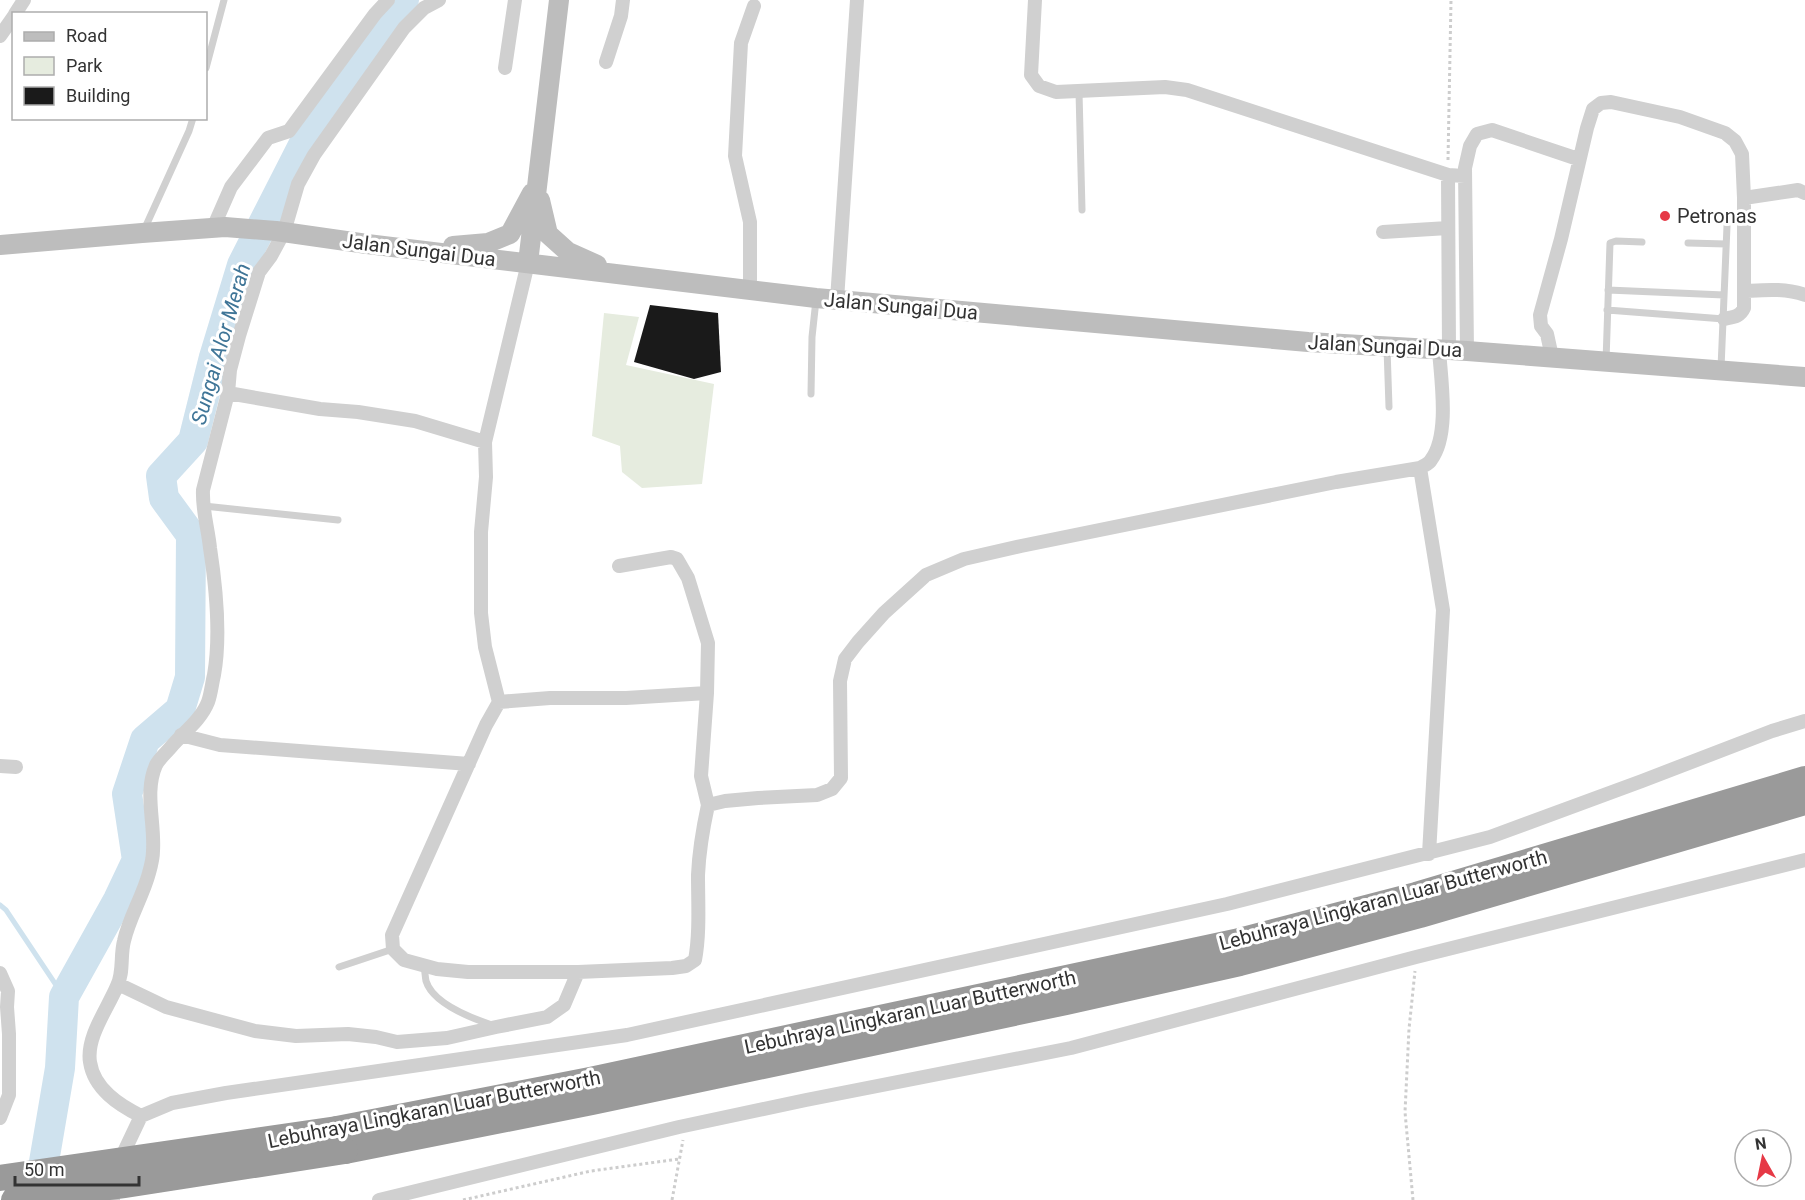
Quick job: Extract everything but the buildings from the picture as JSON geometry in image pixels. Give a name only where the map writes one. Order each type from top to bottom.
[{"type":"highway","name":"Lebuhraya Lingkaran Luar Butterworth","points":[[1237,952],[1416,895],[1805,779]]},
{"type":"highway","name":"Lebuhraya Lingkaran Luar Butterworth","points":[[14,1200],[124,1185],[341,1140],[624,1072],[1431,912],[1805,802]]},
{"type":"highway","name":"Lebuhraya Lingkaran Luar Butterworth","points":[[0,1178],[341,1140]]},
{"type":"main road","points":[[528,263],[559,0]]},
{"type":"main road","points":[[422,251],[447,246],[488,243],[510,234],[536,186]]},
{"type":"main road","points":[[536,186],[548,234],[568,252],[615,274]]},
{"type":"main road","name":"Jalan Sungai Dua","points":[[0,245],[142,232],[219,228],[280,232],[837,300],[1296,341],[1552,357],[1805,377]]},
{"type":"street","points":[[219,228],[231,187],[268,138],[288,132],[375,14],[388,0]]},
{"type":"street","points":[[141,1116],[119,1104],[103,1090],[94,1078],[90,1061],[91,1046],[118,984],[123,945],[130,919],[149,875],[153,851],[150,792],[157,764],[195,721],[208,702],[214,673],[217,622],[216,590],[202,505],[203,490],[228,393],[230,370],[239,336],[259,272],[271,256],[298,184],[314,154],[404,27],[424,8],[439,0]]},
{"type":"street","points":[[505,68],[514,0]]},
{"type":"street","points":[[606,62],[621,16],[622,0]]},
{"type":"street","points":[[837,300],[857,0]]},
{"type":"street","points":[[1035,0],[1031,75],[1039,86],[1056,92],[1165,87],[1187,90],[1448,175],[1466,176]]},
{"type":"street","points":[[750,290],[750,222],[735,156],[741,43],[754,6]]},
{"type":"street","points":[[0,36],[12,18]]},
{"type":"street","points":[[1552,357],[1547,334],[1541,326],[1540,315],[1561,239],[1578,159],[1593,109],[1601,103],[1611,102],[1680,117],[1725,133],[1735,141],[1742,154],[1744,308],[1738,316],[1724,319]]},
{"type":"street","points":[[708,805],[725,801],[817,795],[832,789],[841,778],[840,681],[845,659],[884,613],[926,575],[964,560],[1021,546],[1336,482],[1420,468],[1430,462],[1439,445],[1452,350],[1465,168],[1470,146],[1477,134],[1492,130],[1578,159]]},
{"type":"street","points":[[1448,175],[1452,350]]},
{"type":"street","points":[[1744,198],[1798,190],[1805,193]]},
{"type":"street","points":[[1383,232],[1448,228]]},
{"type":"street","points":[[528,263],[485,442],[486,477],[481,532],[481,613],[485,647],[499,702],[486,724],[392,935],[393,949],[404,960],[437,969],[468,972],[578,972],[672,968],[686,966],[695,960],[698,947],[699,873],[708,805],[701,776],[708,643],[688,578],[677,559],[671,557],[646,560],[619,566]]},
{"type":"street","points":[[1745,291],[1770,289],[1793,291],[1805,295]]},
{"type":"street","points":[[228,393],[320,409],[415,421],[485,442]]},
{"type":"street","points":[[1420,468],[1443,610],[1429,854]]},
{"type":"street","points":[[499,702],[707,693]]},
{"type":"street","points":[[90,1200],[94,1192],[114,1173],[141,1116],[172,1103],[226,1093],[627,1035],[1215,907],[1490,837],[1772,731],[1805,721]]},
{"type":"street","points":[[181,735],[220,745],[469,764]]},
{"type":"street","points":[[0,766],[16,767]]},
{"type":"street","points":[[379,1200],[679,1127],[1071,1048],[1416,957],[1805,860]]},
{"type":"street","points":[[118,984],[166,1007],[255,1031],[296,1036],[348,1034],[397,1042],[447,1038],[547,1017],[564,1005],[578,972]]},
{"type":"street","points":[[0,973],[8,991],[9,1095],[0,1118]]},
{"type":"street","points":[[113,1200],[114,1173]]},
{"type":"lane","points":[[207,64],[224,0]]},
{"type":"lane","points":[[1079,92],[1082,210]]},
{"type":"lane","points":[[142,232],[192,120]]},
{"type":"lane","points":[[1721,370],[1727,226]]},
{"type":"lane","points":[[1606,362],[1610,243],[1616,241],[1642,242]]},
{"type":"lane","points":[[1688,243],[1726,244]]},
{"type":"lane","points":[[1608,290],[1724,295]]},
{"type":"lane","points":[[811,394],[812,338],[816,298]]},
{"type":"lane","points":[[1607,310],[1724,319]]},
{"type":"lane","points":[[1388,348],[1389,407]]},
{"type":"lane","points":[[202,505],[338,520]]},
{"type":"lane","points":[[339,967],[393,949]]},
{"type":"lane","points":[[424,966],[427,983],[438,997],[465,1016],[496,1027]]},
{"type":"path","points":[[1448,175],[1450,0]]},
{"type":"path","points":[[1413,1200],[1405,1112],[1409,1029],[1416,957]]},
{"type":"path","points":[[672,1200],[683,1140],[679,1127]]},
{"type":"path","points":[[463,1200],[591,1171],[679,1159]]},
{"type":"green space","points":[[604,313],[639,317],[626,365],[714,384],[702,484],[642,488],[622,472],[620,446],[592,436]]},
{"type":"waterway","name":"Sungai Alor Merah","points":[[38,1197],[60,1068],[64,997],[118,900],[137,860],[127,794],[145,740],[180,710],[190,677],[191,535],[164,498],[161,476],[193,441],[214,357],[242,265],[321,110],[404,0]]},
{"type":"waterway","points":[[0,905],[6,910],[64,997]]},
{"type":"place","name":"Petronas","points":[[1665,216]]}]
